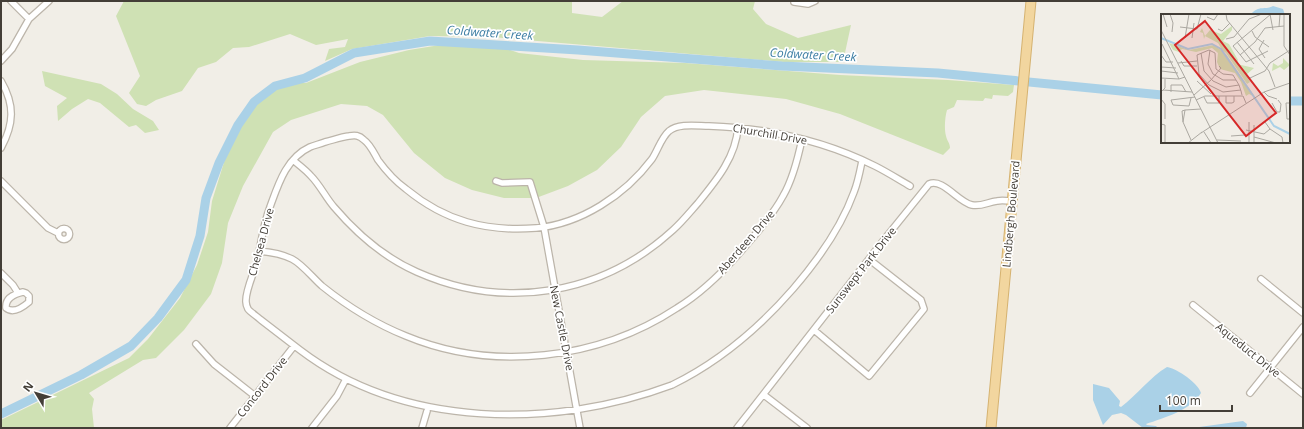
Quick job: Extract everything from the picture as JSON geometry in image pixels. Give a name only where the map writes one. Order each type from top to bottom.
[{"type":"main road","name":"Lindbergh Boulevard","points":[[991,428],[1031,1]]},
{"type":"street","points":[[11,1],[29,19]]},
{"type":"street","points":[[1,61],[12,49],[29,19],[49,1]]},
{"type":"street","points":[[794,2],[808,4],[815,1]]},
{"type":"street","points":[[1,81],[8,95],[12,113],[9,132],[1,148]]},
{"type":"street","name":"Churchill Drive","points":[[358,136],[367,142],[381,163],[398,183],[418,199],[439,212],[471,224],[500,229],[544,227],[561,223],[592,211],[612,198],[638,175],[654,156],[665,135],[676,127],[738,127],[802,139],[835,149],[890,174],[910,186]]},
{"type":"street","points":[[293,160],[312,176],[332,206],[365,239],[392,258],[416,271],[449,284],[487,292],[532,292],[554,290],[588,281],[625,265],[651,248],[674,230],[705,195],[722,172],[735,146],[738,127]]},
{"type":"street","name":"Chelsea Drive","points":[[294,346],[251,312],[246,305],[247,292],[259,251],[266,217],[280,181],[293,160],[310,147],[353,135],[358,136]]},
{"type":"street","name":"Aberdeen Drive","points":[[259,251],[287,256],[294,259],[322,286],[349,306],[389,328],[418,341],[467,354],[494,357],[524,357],[567,352],[603,343],[626,335],[649,324],[677,308],[713,280],[735,259],[784,196],[792,177],[802,139]]},
{"type":"street","points":[[561,417],[578,415],[618,406],[668,386],[706,366],[744,338],[779,305],[827,245],[845,213],[854,192],[862,161]]},
{"type":"street","points":[[1,181],[48,228],[58,233]]},
{"type":"street","name":"New Castle Drive","points":[[496,181],[502,183],[530,182],[544,227],[554,290],[567,352],[580,428]]},
{"type":"street","name":"Sunswept Park Drive","points":[[737,428],[929,184],[933,182],[938,183],[964,202],[973,205],[982,205],[999,200],[1012,201]]},
{"type":"street","points":[[814,330],[869,376],[924,309],[921,300],[870,260]]},
{"type":"street","points":[[1,273],[13,284],[18,293]]},
{"type":"street","points":[[1261,279],[1303,313]]},
{"type":"street","name":"Aqueduct Drive","points":[[1193,305],[1303,394]]},
{"type":"street","points":[[1250,394],[1303,327]]},
{"type":"street","points":[[196,344],[214,364],[255,396]]},
{"type":"street","points":[[294,346],[346,379],[385,397],[427,411],[496,420]]},
{"type":"street","name":"Concord Drive","points":[[230,428],[294,346]]},
{"type":"street","points":[[312,428],[337,396],[346,379]]},
{"type":"street","points":[[764,395],[807,428]]},
{"type":"street","points":[[422,428],[427,411]]},
{"type":"street","points":[[516,420],[542,420]]},
{"type":"green space","points":[[124,1],[572,1],[572,13],[602,17],[623,1],[755,1],[753,9],[766,24],[798,38],[851,25],[843,62],[784,62],[491,37],[430,36],[352,49],[325,61],[329,49],[345,47],[348,39],[316,45],[290,34],[249,47],[233,48],[216,62],[198,68],[182,91],[156,100],[146,106],[137,104],[129,93],[140,76],[116,16]]},
{"type":"green space","points":[[440,45],[504,48],[519,53],[583,60],[685,63],[840,75],[948,80],[1014,85],[1013,92],[1008,96],[993,95],[992,99],[985,98],[983,101],[957,100],[954,107],[947,110],[945,130],[950,148],[943,155],[840,114],[786,99],[704,90],[665,96],[641,117],[621,147],[597,170],[568,186],[536,198],[504,198],[472,190],[445,178],[414,153],[383,115],[367,106],[341,104],[291,120],[273,132],[243,186],[228,223],[222,263],[211,294],[184,330],[156,358],[143,360],[89,393],[94,399],[92,409],[94,428],[1,428],[1,420],[129,358],[148,339],[180,298],[197,265],[208,232],[212,201],[225,159],[236,133],[250,110],[261,98],[279,87],[297,83],[306,83],[360,62],[409,50]]},
{"type":"green space","points":[[42,71],[101,84],[117,94],[133,109],[153,121],[159,130],[145,133],[136,125],[129,127],[100,103],[88,99],[72,109],[58,121],[57,106],[67,98],[45,86]]},
{"type":"water","points":[[1273,6],[1283,9],[1285,14],[1251,14],[1257,10]]},
{"type":"water","points":[[1167,367],[1182,373],[1196,385],[1201,393],[1197,399],[1176,413],[1146,424],[1156,426],[1158,428],[1143,428],[1121,413],[1112,415],[1103,425],[1093,400],[1093,384],[1109,388],[1120,401],[1119,406],[1121,407]]},
{"type":"water","points":[[1243,421],[1247,424],[1246,428],[1192,428]]},
{"type":"waterway","name":"Coldwater Creek","points":[[1,414],[81,375],[131,346],[158,318],[186,280],[200,236],[206,198],[219,163],[238,125],[254,102],[275,86],[305,78],[354,53],[430,41],[578,50],[782,66],[938,73],[1161,95]]},
{"type":"waterway","name":"Coldwater Creek","points":[[1290,101],[1303,101]]}]
